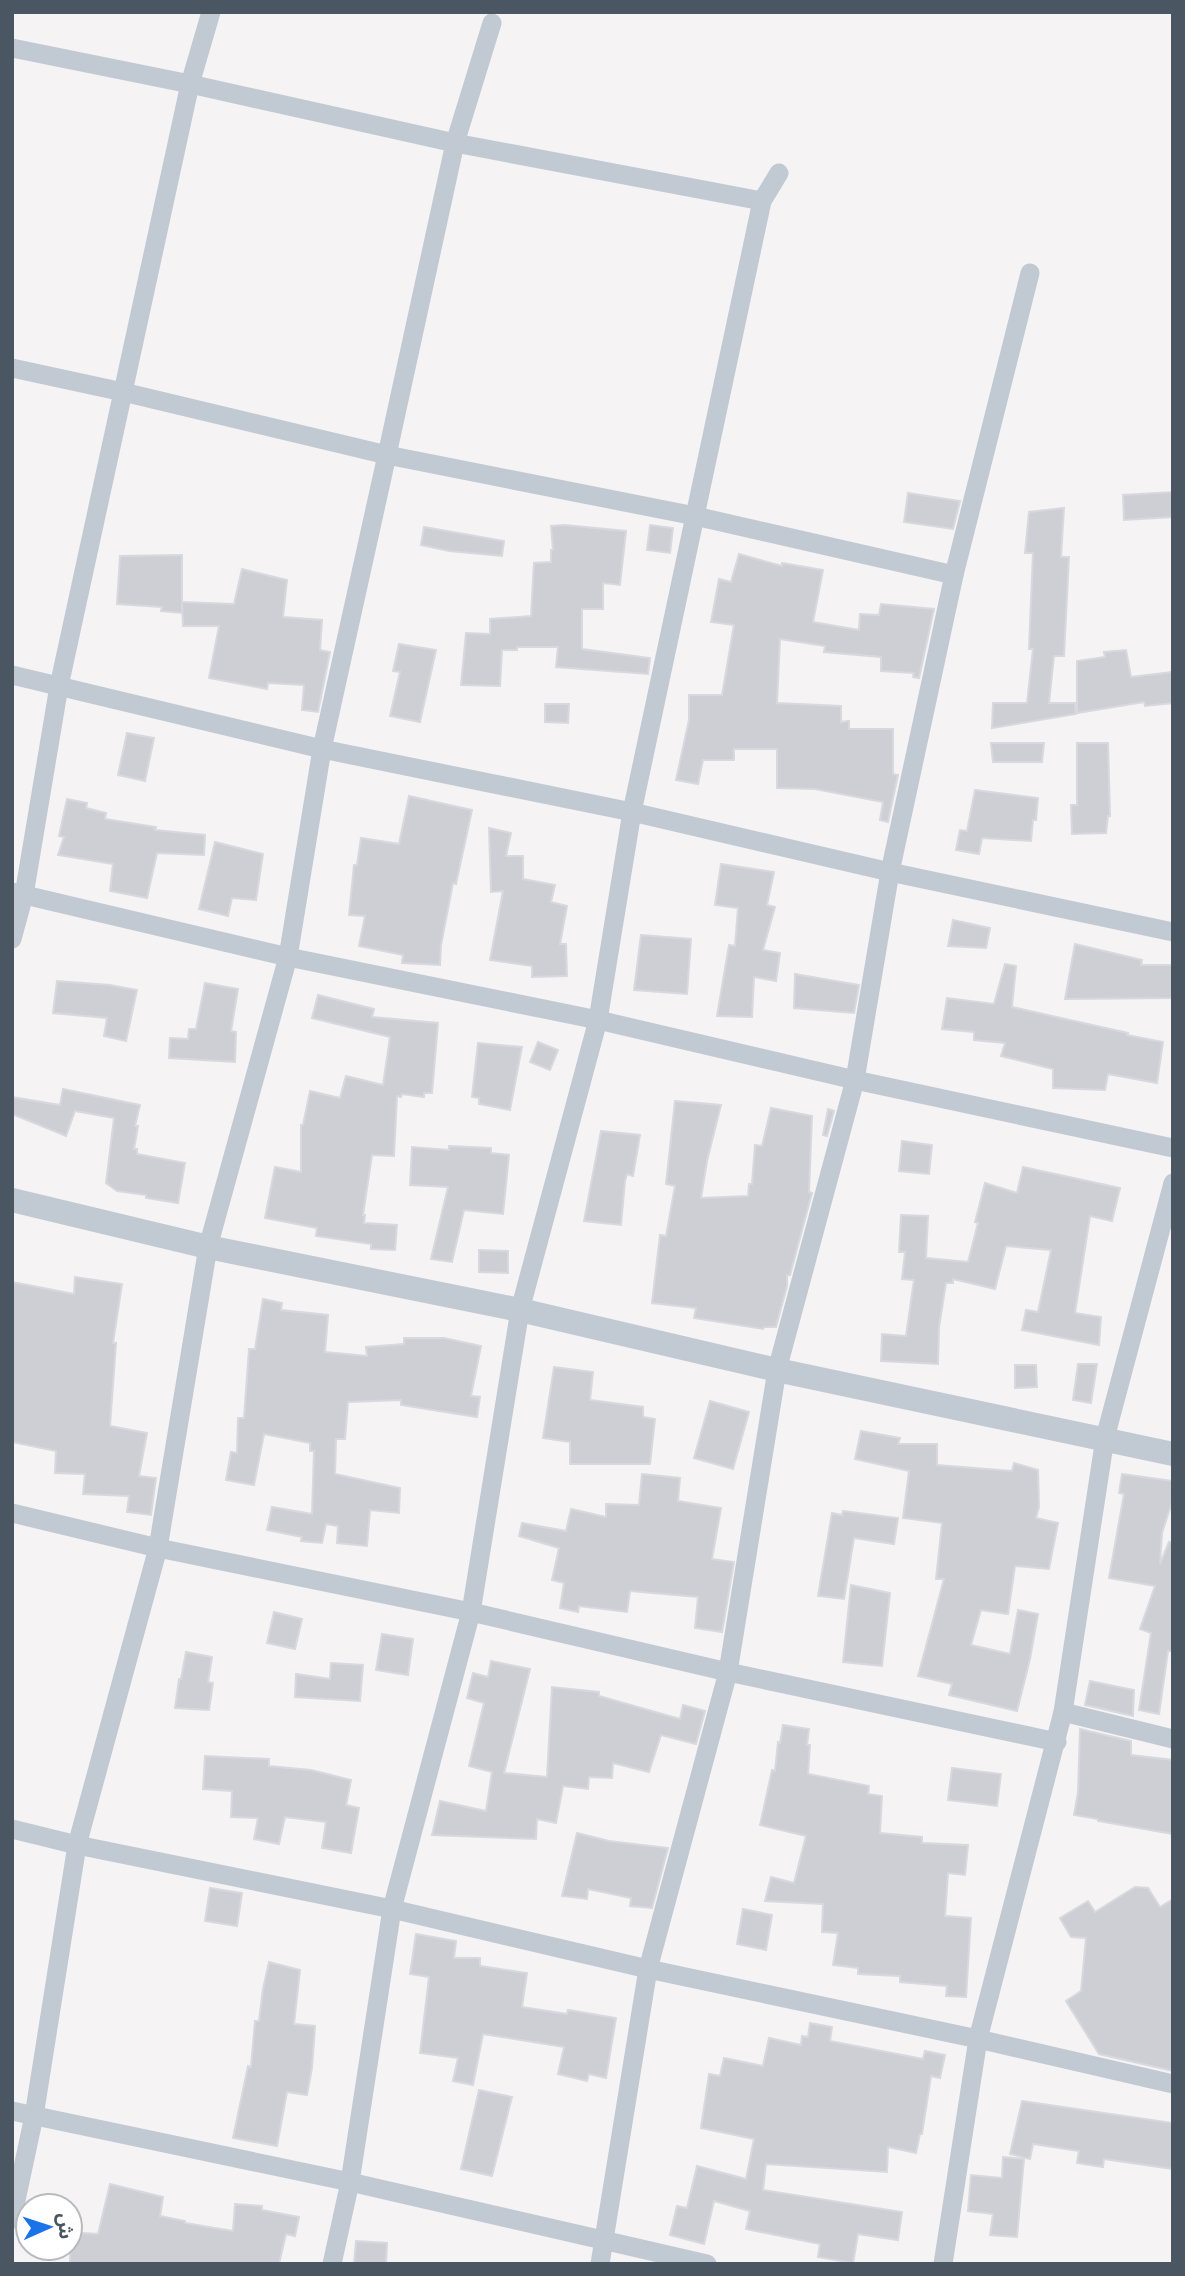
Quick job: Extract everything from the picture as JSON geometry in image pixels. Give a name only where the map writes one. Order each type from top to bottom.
[{"type":"street","points":[[12,939],[18,894],[59,686],[190,84],[211,12]]},
{"type":"street","points":[[12,2219],[34,2116],[77,1845],[158,1548],[208,1247],[288,957],[322,749],[455,143],[492,23]]},
{"type":"street","points":[[12,48],[190,84],[455,143],[762,201]]},
{"type":"street","points":[[332,2264],[350,2182],[392,1909],[471,1612],[520,1310],[598,1020],[632,812],[762,201],[779,173]]},
{"type":"street","points":[[600,2264],[648,1969],[728,1672],[777,1370],[855,1080],[890,872],[954,575],[1030,273]]},
{"type":"street","points":[[12,368],[387,455],[695,516],[954,575]]},
{"type":"street","points":[[12,675],[322,749],[632,812],[890,872],[1173,932]]},
{"type":"street","points":[[18,894],[288,957],[598,1020],[855,1080],[1173,1148]]},
{"type":"street","points":[[943,2264],[978,2039],[1063,1712],[1105,1438],[1173,1183]]},
{"type":"street","points":[[12,1200],[208,1247],[520,1310],[777,1370],[1173,1454]]},
{"type":"street","points":[[12,1513],[158,1548],[471,1612],[728,1672],[1057,1742]]},
{"type":"street","points":[[1063,1712],[1173,1739]]},
{"type":"street","points":[[12,1829],[77,1845],[392,1909],[648,1969],[978,2039],[1173,2084]]},
{"type":"street","points":[[12,2111],[350,2182],[707,2264]]},
{"type":"building","points":[[1173,492],[1173,517],[1124,520],[1123,495]]},
{"type":"building","points":[[908,493],[960,501],[953,529],[904,522]]},
{"type":"building","points":[[1064,508],[1061,557],[1069,557],[1064,656],[1054,656],[1049,703],[1075,703],[1076,714],[992,728],[993,703],[1027,703],[1033,649],[1029,649],[1033,553],[1025,553],[1029,512]]},
{"type":"building","points":[[650,525],[673,528],[670,553],[647,550]]},
{"type":"building","points":[[551,526],[626,531],[620,585],[603,583],[603,609],[582,609],[582,649],[650,658],[648,674],[556,667],[558,647],[517,647],[517,650],[502,650],[500,686],[461,685],[466,633],[490,634],[490,619],[531,616],[534,563],[551,562]]},
{"type":"building","points":[[424,527],[504,541],[502,556],[449,551],[421,545]]},
{"type":"building","points":[[739,554],[782,566],[782,563],[823,570],[813,622],[859,630],[860,614],[879,615],[881,604],[934,609],[919,678],[913,677],[914,673],[881,671],[881,657],[824,652],[825,646],[780,639],[777,703],[841,706],[841,722],[849,721],[849,729],[893,729],[893,774],[898,775],[888,822],[880,820],[883,802],[815,789],[777,788],[777,749],[734,749],[734,760],[703,760],[698,784],[676,780],[689,720],[689,695],[722,695],[734,625],[711,622],[719,579],[731,582]]},
{"type":"building","points":[[182,555],[182,613],[161,611],[162,607],[117,604],[120,556]]},
{"type":"building","points":[[242,569],[287,580],[283,617],[322,620],[320,650],[330,652],[318,712],[302,710],[304,685],[268,683],[267,689],[209,678],[219,626],[183,626],[182,602],[234,604]]},
{"type":"building","points":[[399,644],[436,650],[420,722],[390,716],[400,672],[393,671]]},
{"type":"building","points":[[1126,650],[1131,677],[1173,672],[1173,703],[1145,706],[1144,702],[1077,713],[1077,661],[1105,657],[1104,652]]},
{"type":"building","points":[[545,704],[569,704],[568,723],[545,722]]},
{"type":"building","points":[[127,733],[154,738],[145,781],[118,775]]},
{"type":"building","points":[[991,743],[1044,743],[1042,762],[993,762]]},
{"type":"building","points":[[1077,743],[1108,743],[1110,816],[1106,833],[1072,834],[1071,805],[1077,805]]},
{"type":"building","points":[[975,790],[1038,798],[1031,841],[982,838],[979,854],[956,850],[960,830],[967,831]]},
{"type":"building","points":[[409,796],[472,810],[456,884],[453,883],[441,945],[440,965],[402,963],[403,955],[359,946],[365,916],[349,915],[354,865],[357,865],[361,838],[399,844]]},
{"type":"building","points":[[67,799],[87,803],[86,808],[106,813],[105,819],[156,827],[155,830],[205,835],[204,855],[157,853],[147,898],[110,891],[113,864],[58,855],[64,837],[59,836]]},
{"type":"building","points":[[489,828],[511,833],[506,856],[523,856],[523,879],[555,885],[551,902],[567,906],[560,944],[566,944],[567,976],[532,977],[532,966],[490,960],[503,891],[491,892]]},
{"type":"building","points":[[215,842],[263,854],[256,900],[232,898],[228,916],[199,909]]},
{"type":"building","points":[[721,864],[774,872],[767,905],[775,907],[763,950],[780,953],[776,981],[754,977],[752,1017],[717,1016],[729,945],[735,946],[738,908],[715,905]]},
{"type":"building","points":[[953,920],[990,928],[986,948],[948,946]]},
{"type":"building","points":[[641,935],[691,939],[687,994],[634,990]]},
{"type":"building","points":[[1075,944],[1142,960],[1141,965],[1173,965],[1173,998],[1065,999]]},
{"type":"building","points":[[1005,964],[1016,966],[1012,1007],[1163,1042],[1157,1083],[1108,1074],[1105,1090],[1053,1088],[1053,1069],[1001,1056],[1005,1043],[974,1040],[974,1032],[942,1029],[947,998],[994,1004]]},
{"type":"building","points":[[795,974],[859,985],[854,1013],[794,1008]]},
{"type":"building","points":[[57,981],[137,990],[126,1041],[104,1036],[107,1018],[53,1013]]},
{"type":"building","points":[[205,983],[238,989],[231,1031],[236,1032],[235,1062],[169,1058],[170,1038],[188,1039],[189,1029],[196,1029]]},
{"type":"building","points":[[318,995],[374,1009],[372,1017],[438,1023],[432,1093],[424,1093],[424,1097],[402,1094],[401,1097],[397,1096],[394,1156],[372,1155],[364,1223],[397,1225],[395,1250],[371,1249],[371,1244],[316,1236],[317,1228],[265,1218],[275,1167],[301,1172],[301,1125],[310,1091],[340,1098],[346,1076],[383,1085],[390,1037],[312,1018]]},
{"type":"building","points":[[538,1042],[558,1050],[550,1070],[530,1062]]},
{"type":"building","points":[[478,1043],[522,1047],[510,1110],[479,1104],[479,1098],[472,1097]]},
{"type":"building","points":[[63,1089],[140,1105],[135,1126],[138,1126],[134,1149],[137,1149],[137,1154],[185,1163],[178,1203],[117,1191],[106,1183],[114,1118],[75,1111],[66,1136],[12,1114],[12,1097],[60,1105]]},
{"type":"building","points":[[675,1101],[721,1105],[701,1198],[748,1196],[749,1184],[752,1184],[755,1145],[762,1146],[771,1108],[812,1116],[809,1192],[812,1193],[790,1275],[787,1275],[787,1286],[776,1327],[763,1329],[694,1318],[696,1308],[652,1303],[660,1235],[666,1236],[675,1186],[666,1184]]},
{"type":"building","points":[[828,1109],[834,1111],[827,1136],[823,1135]]},
{"type":"building","points":[[601,1131],[640,1135],[633,1176],[627,1174],[625,1181],[621,1225],[584,1221]]},
{"type":"building","points":[[902,1141],[932,1145],[929,1174],[899,1171]]},
{"type":"building","points":[[449,1146],[491,1148],[491,1153],[509,1155],[503,1214],[464,1210],[452,1262],[431,1259],[448,1187],[410,1185],[412,1147],[449,1150]]},
{"type":"building","points":[[1023,1167],[1120,1188],[1112,1221],[1090,1216],[1075,1313],[1101,1317],[1099,1345],[1022,1330],[1026,1310],[1038,1312],[1051,1250],[1006,1246],[995,1289],[953,1279],[953,1283],[946,1283],[939,1327],[938,1364],[881,1361],[882,1334],[906,1336],[914,1280],[902,1279],[905,1252],[899,1252],[901,1215],[928,1216],[926,1258],[968,1262],[985,1183],[1017,1193]]},
{"type":"building","points":[[479,1250],[508,1251],[508,1273],[479,1272]]},
{"type":"building","points":[[75,1277],[122,1284],[113,1343],[116,1343],[110,1426],[147,1433],[139,1476],[156,1478],[151,1515],[127,1512],[129,1496],[83,1494],[85,1474],[55,1473],[56,1451],[12,1442],[12,1282],[74,1294]]},
{"type":"building","points":[[263,1299],[282,1303],[281,1310],[328,1315],[325,1352],[367,1356],[366,1347],[404,1344],[404,1338],[444,1338],[481,1346],[471,1396],[480,1397],[477,1417],[401,1405],[401,1400],[348,1402],[345,1439],[336,1439],[335,1474],[400,1488],[399,1513],[370,1510],[367,1546],[337,1543],[338,1526],[326,1524],[322,1543],[301,1541],[302,1537],[267,1530],[272,1507],[312,1514],[314,1451],[310,1451],[310,1443],[264,1434],[254,1485],[226,1480],[231,1452],[237,1453],[238,1418],[244,1418],[249,1349],[255,1349]]},
{"type":"building","points":[[1078,1364],[1097,1364],[1091,1403],[1073,1400]]},
{"type":"building","points":[[1015,1365],[1036,1365],[1037,1387],[1015,1388]]},
{"type":"building","points":[[554,1367],[593,1372],[590,1400],[643,1407],[643,1417],[655,1419],[650,1464],[570,1464],[570,1442],[543,1438]]},
{"type":"building","points":[[710,1401],[749,1412],[733,1469],[694,1458]]},
{"type":"building","points":[[861,1431],[900,1438],[898,1444],[937,1444],[937,1465],[1012,1471],[1014,1463],[1038,1470],[1039,1507],[1036,1518],[1058,1523],[1049,1569],[1015,1566],[1008,1614],[981,1610],[971,1645],[1010,1654],[1018,1610],[1038,1614],[1017,1711],[949,1695],[952,1684],[918,1676],[944,1579],[936,1579],[942,1523],[903,1518],[909,1471],[855,1459]]},
{"type":"building","points":[[642,1474],[680,1478],[678,1501],[721,1508],[712,1559],[734,1562],[722,1632],[695,1628],[698,1597],[630,1591],[627,1612],[579,1606],[578,1612],[560,1608],[564,1583],[552,1580],[559,1548],[519,1536],[522,1523],[566,1531],[571,1509],[606,1517],[606,1504],[639,1505]]},
{"type":"building","points":[[1122,1474],[1173,1481],[1173,1499],[1162,1533],[1160,1564],[1169,1542],[1173,1543],[1173,1651],[1168,1651],[1159,1714],[1139,1710],[1151,1633],[1140,1629],[1155,1586],[1109,1578],[1124,1494],[1119,1493]]},
{"type":"building","points":[[843,1511],[898,1518],[894,1544],[854,1538],[844,1599],[818,1596],[832,1513],[842,1515]]},
{"type":"building","points":[[851,1585],[890,1593],[882,1666],[843,1662]]},
{"type":"building","points":[[274,1612],[302,1619],[295,1649],[267,1643]]},
{"type":"building","points":[[382,1634],[413,1639],[408,1675],[376,1670]]},
{"type":"building","points":[[186,1652],[212,1657],[208,1682],[213,1683],[209,1710],[175,1708]]},
{"type":"building","points":[[491,1661],[530,1669],[504,1773],[547,1777],[552,1687],[599,1692],[599,1696],[680,1719],[683,1705],[705,1711],[696,1744],[661,1735],[649,1772],[613,1763],[612,1778],[589,1777],[588,1789],[563,1786],[556,1823],[537,1819],[536,1839],[432,1835],[440,1801],[486,1811],[492,1772],[469,1766],[484,1703],[467,1698],[473,1673],[488,1677]]},
{"type":"building","points":[[331,1663],[363,1665],[360,1701],[295,1697],[296,1674],[330,1679]]},
{"type":"building","points":[[1090,1681],[1134,1690],[1133,1716],[1085,1705]]},
{"type":"building","points":[[783,1725],[809,1729],[808,1774],[869,1786],[868,1794],[882,1796],[880,1833],[922,1837],[922,1843],[968,1845],[965,1875],[948,1873],[945,1916],[971,1918],[966,1997],[946,1996],[947,1986],[900,1982],[900,1976],[858,1974],[858,1968],[833,1965],[838,1933],[822,1932],[823,1904],[765,1901],[771,1877],[794,1883],[806,1836],[760,1825],[772,1770],[775,1771]]},
{"type":"building","points":[[1080,1729],[1131,1741],[1131,1755],[1173,1760],[1173,1834],[1074,1815],[1078,1792]]},
{"type":"building","points":[[205,1756],[269,1759],[269,1766],[311,1770],[351,1780],[346,1805],[359,1808],[351,1853],[322,1848],[326,1822],[285,1817],[279,1844],[254,1839],[258,1818],[231,1817],[232,1791],[203,1789]]},
{"type":"building","points":[[952,1768],[1001,1774],[997,1806],[948,1800]]},
{"type":"building","points":[[577,1833],[609,1841],[668,1848],[652,1908],[630,1906],[631,1898],[588,1889],[587,1899],[562,1896]]},
{"type":"building","points":[[1135,1887],[1148,1888],[1160,1907],[1173,1899],[1173,2071],[1099,2054],[1066,2001],[1081,1991],[1086,1938],[1071,1937],[1060,1918],[1088,1901],[1095,1912]]},
{"type":"building","points":[[210,1888],[242,1893],[237,1926],[205,1921]]},
{"type":"building","points":[[743,1909],[772,1915],[766,1950],[737,1944]]},
{"type":"building","points":[[416,1934],[456,1941],[454,1958],[480,1958],[480,1966],[527,1973],[522,2007],[567,2014],[568,2010],[616,2018],[606,2078],[589,2074],[587,2081],[558,2074],[564,2047],[483,2034],[473,2085],[453,2081],[458,2058],[420,2053],[429,1977],[410,1974]]},
{"type":"building","points":[[269,1962],[300,1970],[294,2024],[315,2026],[307,2095],[287,2092],[277,2146],[233,2138],[248,2066],[251,2067],[255,2021],[259,2021]]},
{"type":"building","points":[[810,2023],[832,2027],[830,2041],[923,2059],[925,2051],[945,2055],[940,2078],[931,2076],[922,2134],[916,2153],[888,2147],[887,2172],[766,2164],[763,2190],[902,2212],[898,2240],[858,2234],[853,2263],[818,2257],[820,2244],[746,2229],[750,2211],[714,2201],[704,2244],[670,2235],[677,2206],[687,2208],[697,2166],[746,2179],[754,2139],[701,2128],[709,2074],[720,2076],[724,2058],[763,2066],[769,2038],[801,2045],[802,2036],[808,2037]]},
{"type":"building","points":[[479,2090],[512,2097],[492,2176],[461,2169]]},
{"type":"building","points":[[1022,2101],[1173,2123],[1173,2169],[1104,2159],[1103,2167],[1077,2163],[1079,2151],[1033,2144],[1030,2159],[1010,2154]]},
{"type":"building","points":[[1003,2157],[1024,2159],[1017,2237],[990,2235],[993,2214],[968,2211],[971,2175],[1002,2178]]},
{"type":"building","points":[[110,2184],[163,2197],[160,2216],[185,2223],[233,2231],[235,2204],[262,2206],[262,2210],[299,2217],[295,2236],[286,2234],[279,2264],[70,2264],[84,2262],[84,2233],[98,2234]]},
{"type":"building","points":[[356,2241],[387,2243],[386,2264],[354,2264]]}]
